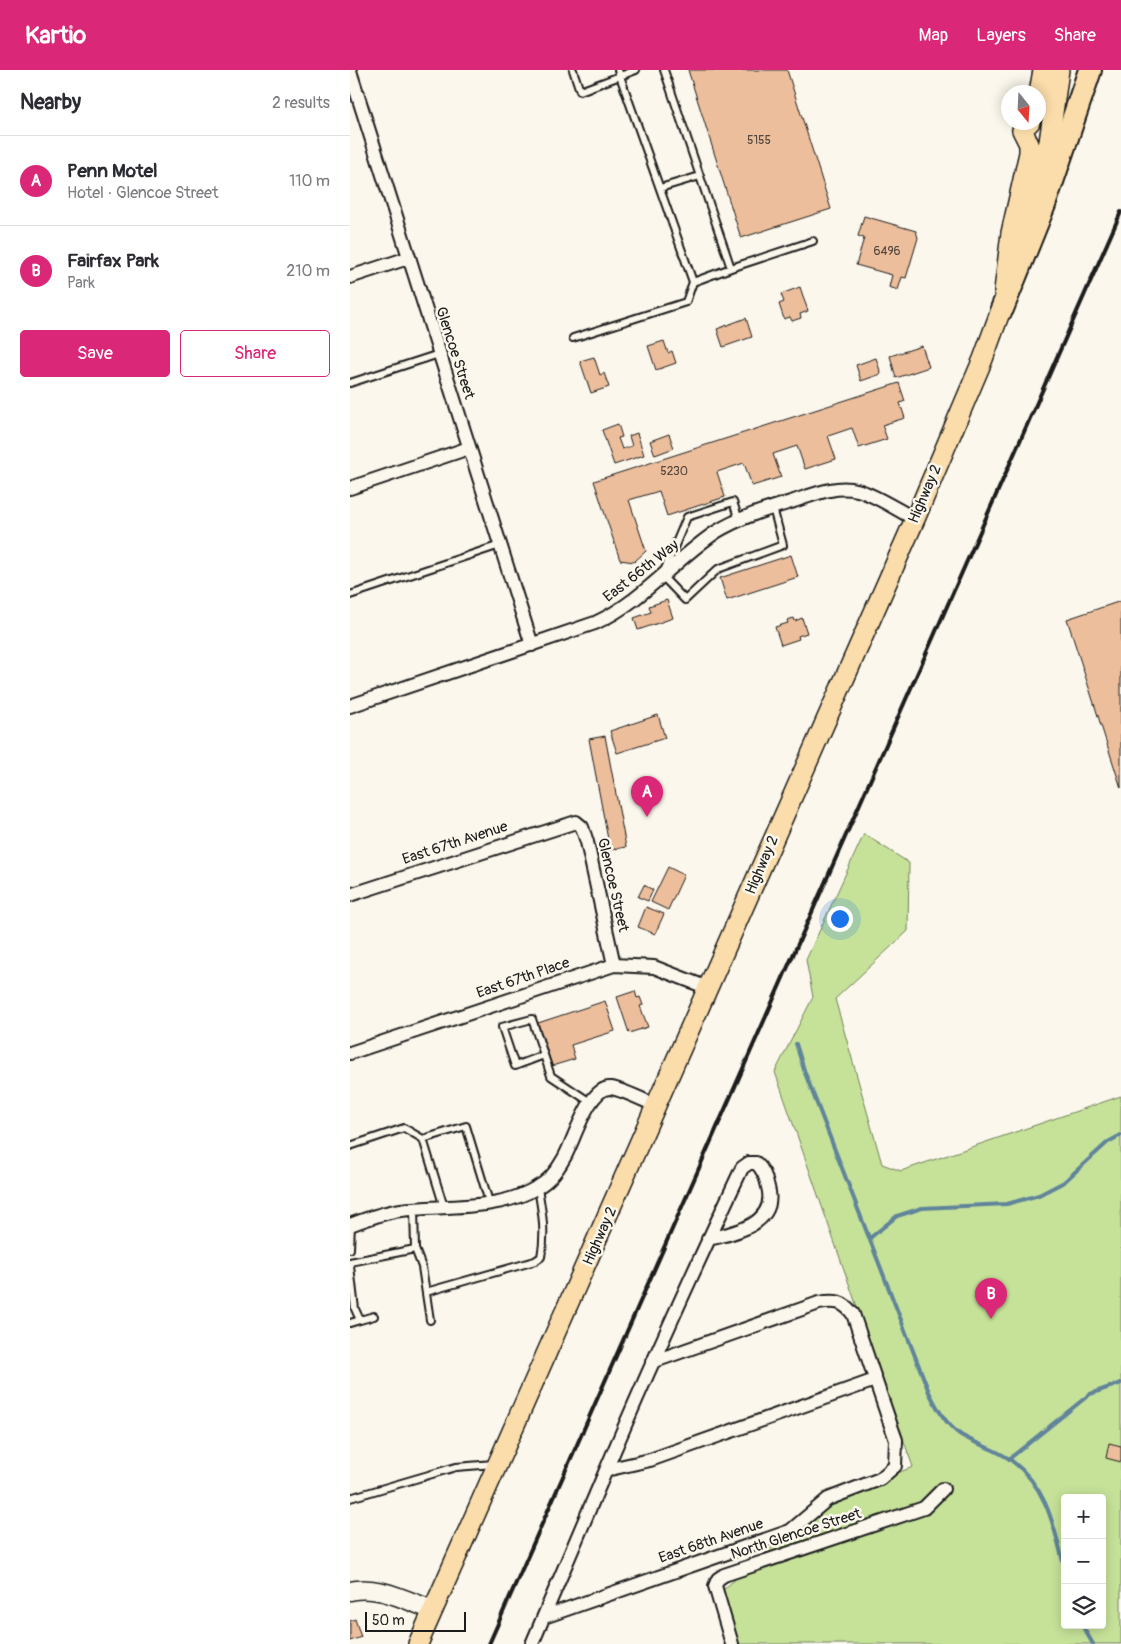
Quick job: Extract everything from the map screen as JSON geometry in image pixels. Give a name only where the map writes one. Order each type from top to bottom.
[{"type":"highway","points":[[1002,309],[1044,205],[1090,70]]},
{"type":"main road","points":[[1040,85],[1043,70]]},
{"type":"main road","name":"Highway 2","points":[[418,1644],[658,1106],[708,988],[915,519],[983,358],[1002,309],[1049,142],[1059,70]]},
{"type":"main road","points":[[1002,309],[1010,233],[1029,153],[1029,144],[1022,130]]},
{"type":"street","name":"Glencoe Street","points":[[350,71],[438,354],[532,645]]},
{"type":"street","points":[[350,277],[408,258]]},
{"type":"street","points":[[350,488],[469,448]]},
{"type":"street","name":"East 66th Way","points":[[350,706],[532,645],[616,614],[717,532],[740,520],[830,489],[846,488],[860,491],[915,519]]},
{"type":"street","name":"Glencoe Street","points":[[571,822],[580,823],[587,842],[614,964]]},
{"type":"street","name":"East 67th Avenue","points":[[350,895],[571,822]]},
{"type":"street","name":"East 67th Place","points":[[350,1053],[614,964],[641,964],[654,967],[708,988]]},
{"type":"street","points":[[350,1225],[398,1210],[456,1208],[526,1194],[538,1188],[551,1176],[564,1159],[590,1102],[602,1090],[611,1088],[658,1106]]},
{"type":"street","points":[[532,1644],[652,1362],[708,1240],[742,1168],[749,1163],[756,1163],[762,1168],[770,1194],[769,1206],[764,1215],[748,1228],[708,1240]]},
{"type":"street","points":[[606,1470],[650,1460],[875,1380],[853,1314],[843,1303],[835,1300],[819,1303],[652,1362]]},
{"type":"street","name":"East 68th Avenue","points":[[544,1617],[790,1531],[828,1499],[880,1480],[890,1473],[895,1466],[897,1455],[896,1440],[875,1380]]},
{"type":"street","name":"North Glencoe Street","points":[[732,1644],[716,1586],[718,1579],[724,1575],[924,1508],[943,1490]]},
{"type":"street","points":[[350,1591],[378,1590],[432,1610]]},
{"type":"lane","points":[[573,70],[580,91],[619,73],[636,70]]},
{"type":"lane","points":[[664,70],[732,268]]},
{"type":"lane","points":[[573,338],[686,302],[693,282],[619,73]]},
{"type":"lane","points":[[660,188],[700,176]]},
{"type":"lane","points":[[693,282],[813,241]]},
{"type":"lane","points":[[350,383],[438,354]]},
{"type":"lane","points":[[740,520],[733,502],[687,517],[662,576],[685,600],[718,568],[783,545],[773,508]]},
{"type":"lane","points":[[350,595],[500,545]]},
{"type":"lane","points":[[544,1056],[515,1066],[502,1027],[532,1018],[551,1076],[590,1102]]},
{"type":"lane","points":[[422,1139],[466,1126],[489,1202]]},
{"type":"lane","points":[[350,1146],[404,1128],[422,1139],[444,1208]]},
{"type":"lane","points":[[426,1292],[535,1261],[541,1257],[544,1242],[544,1223],[538,1188]]},
{"type":"lane","points":[[414,1208],[414,1249],[422,1267],[430,1320]]},
{"type":"lane","points":[[350,1225],[350,1249]]},
{"type":"lane","points":[[350,1262],[414,1249]]},
{"type":"lane","points":[[350,1266],[355,1309],[360,1320]]},
{"type":"lane","points":[[350,1324],[374,1316]]},
{"type":"lane","points":[[350,1498],[456,1467],[498,1464]]},
{"type":"green space","points":[[864,834],[909,863],[908,931],[835,999],[882,1164],[901,1171],[1121,1096],[1121,1644],[732,1644],[717,1595],[828,1499],[913,1467],[775,1072],[813,997],[806,960]]},
{"type":"building","points":[[688,70],[787,70],[831,209],[741,238]]},
{"type":"building","points":[[864,216],[916,231],[918,238],[906,278],[902,277],[898,290],[889,287],[892,275],[856,265],[864,238],[858,236]]},
{"type":"building","points":[[800,287],[808,311],[800,314],[801,318],[792,321],[790,317],[784,319],[779,304],[784,302],[781,294]]},
{"type":"building","points":[[746,318],[752,337],[723,347],[717,329]]},
{"type":"building","points":[[664,341],[668,353],[672,351],[676,363],[656,370],[648,346]]},
{"type":"building","points":[[922,346],[929,367],[896,378],[890,356]]},
{"type":"building","points":[[594,357],[600,375],[604,373],[609,387],[591,393],[580,361]]},
{"type":"building","points":[[876,358],[881,374],[861,381],[856,365]]},
{"type":"building","points":[[899,383],[905,401],[900,403],[905,418],[882,425],[887,439],[859,448],[852,428],[828,436],[836,459],[805,469],[797,446],[773,454],[781,477],[752,486],[744,463],[717,472],[725,497],[667,516],[659,491],[629,500],[646,551],[634,562],[620,560],[594,481]]},
{"type":"building","points":[[618,424],[622,437],[618,438],[622,449],[632,446],[629,436],[637,433],[644,455],[614,465],[602,430]]},
{"type":"building","points":[[669,434],[674,448],[655,455],[650,441]]},
{"type":"building","points":[[791,555],[798,577],[727,600],[720,578]]},
{"type":"building","points":[[667,600],[673,618],[638,630],[634,618],[651,612],[649,606]]},
{"type":"building","points":[[1121,601],[1121,788],[1067,619]]},
{"type":"building","points":[[794,618],[795,621],[802,618],[807,633],[798,636],[799,639],[781,645],[775,627],[788,623],[787,620]]},
{"type":"building","points":[[658,715],[665,738],[617,753],[610,731]]},
{"type":"building","points":[[605,736],[626,847],[610,850],[589,739]]},
{"type":"building","points":[[668,867],[684,875],[668,910],[651,902]]},
{"type":"building","points":[[644,885],[653,890],[648,901],[638,897]]},
{"type":"building","points":[[646,907],[664,914],[655,934],[638,927]]},
{"type":"building","points":[[635,991],[637,998],[640,997],[643,1005],[640,1006],[648,1027],[629,1033],[617,997]]},
{"type":"building","points":[[605,1001],[615,1031],[571,1045],[575,1059],[552,1066],[538,1023]]},
{"type":"building","points":[[1109,1443],[1121,1446],[1121,1462],[1106,1458]]},
{"type":"building","points":[[355,1619],[361,1637],[350,1641],[350,1621]]},
{"type":"waterway","points":[[796,1044],[805,1073],[932,1398],[942,1416],[956,1431],[1012,1461],[1034,1484],[1048,1510],[1061,1554]]},
{"type":"waterway","points":[[870,1238],[897,1216],[922,1208],[1007,1204],[1039,1195],[1064,1182],[1108,1142],[1121,1135]]},
{"type":"waterway","points":[[1009,1459],[1090,1394],[1121,1383]]},
{"type":"waterway","points":[[1084,1629],[1093,1644]]},
{"type":"railway","points":[[489,1644],[1121,212]]},
{"type":"place","name":"Penn Motel","points":[[647,817]]},
{"type":"place","name":"Fairfax Park","points":[[991,1319]]}]
